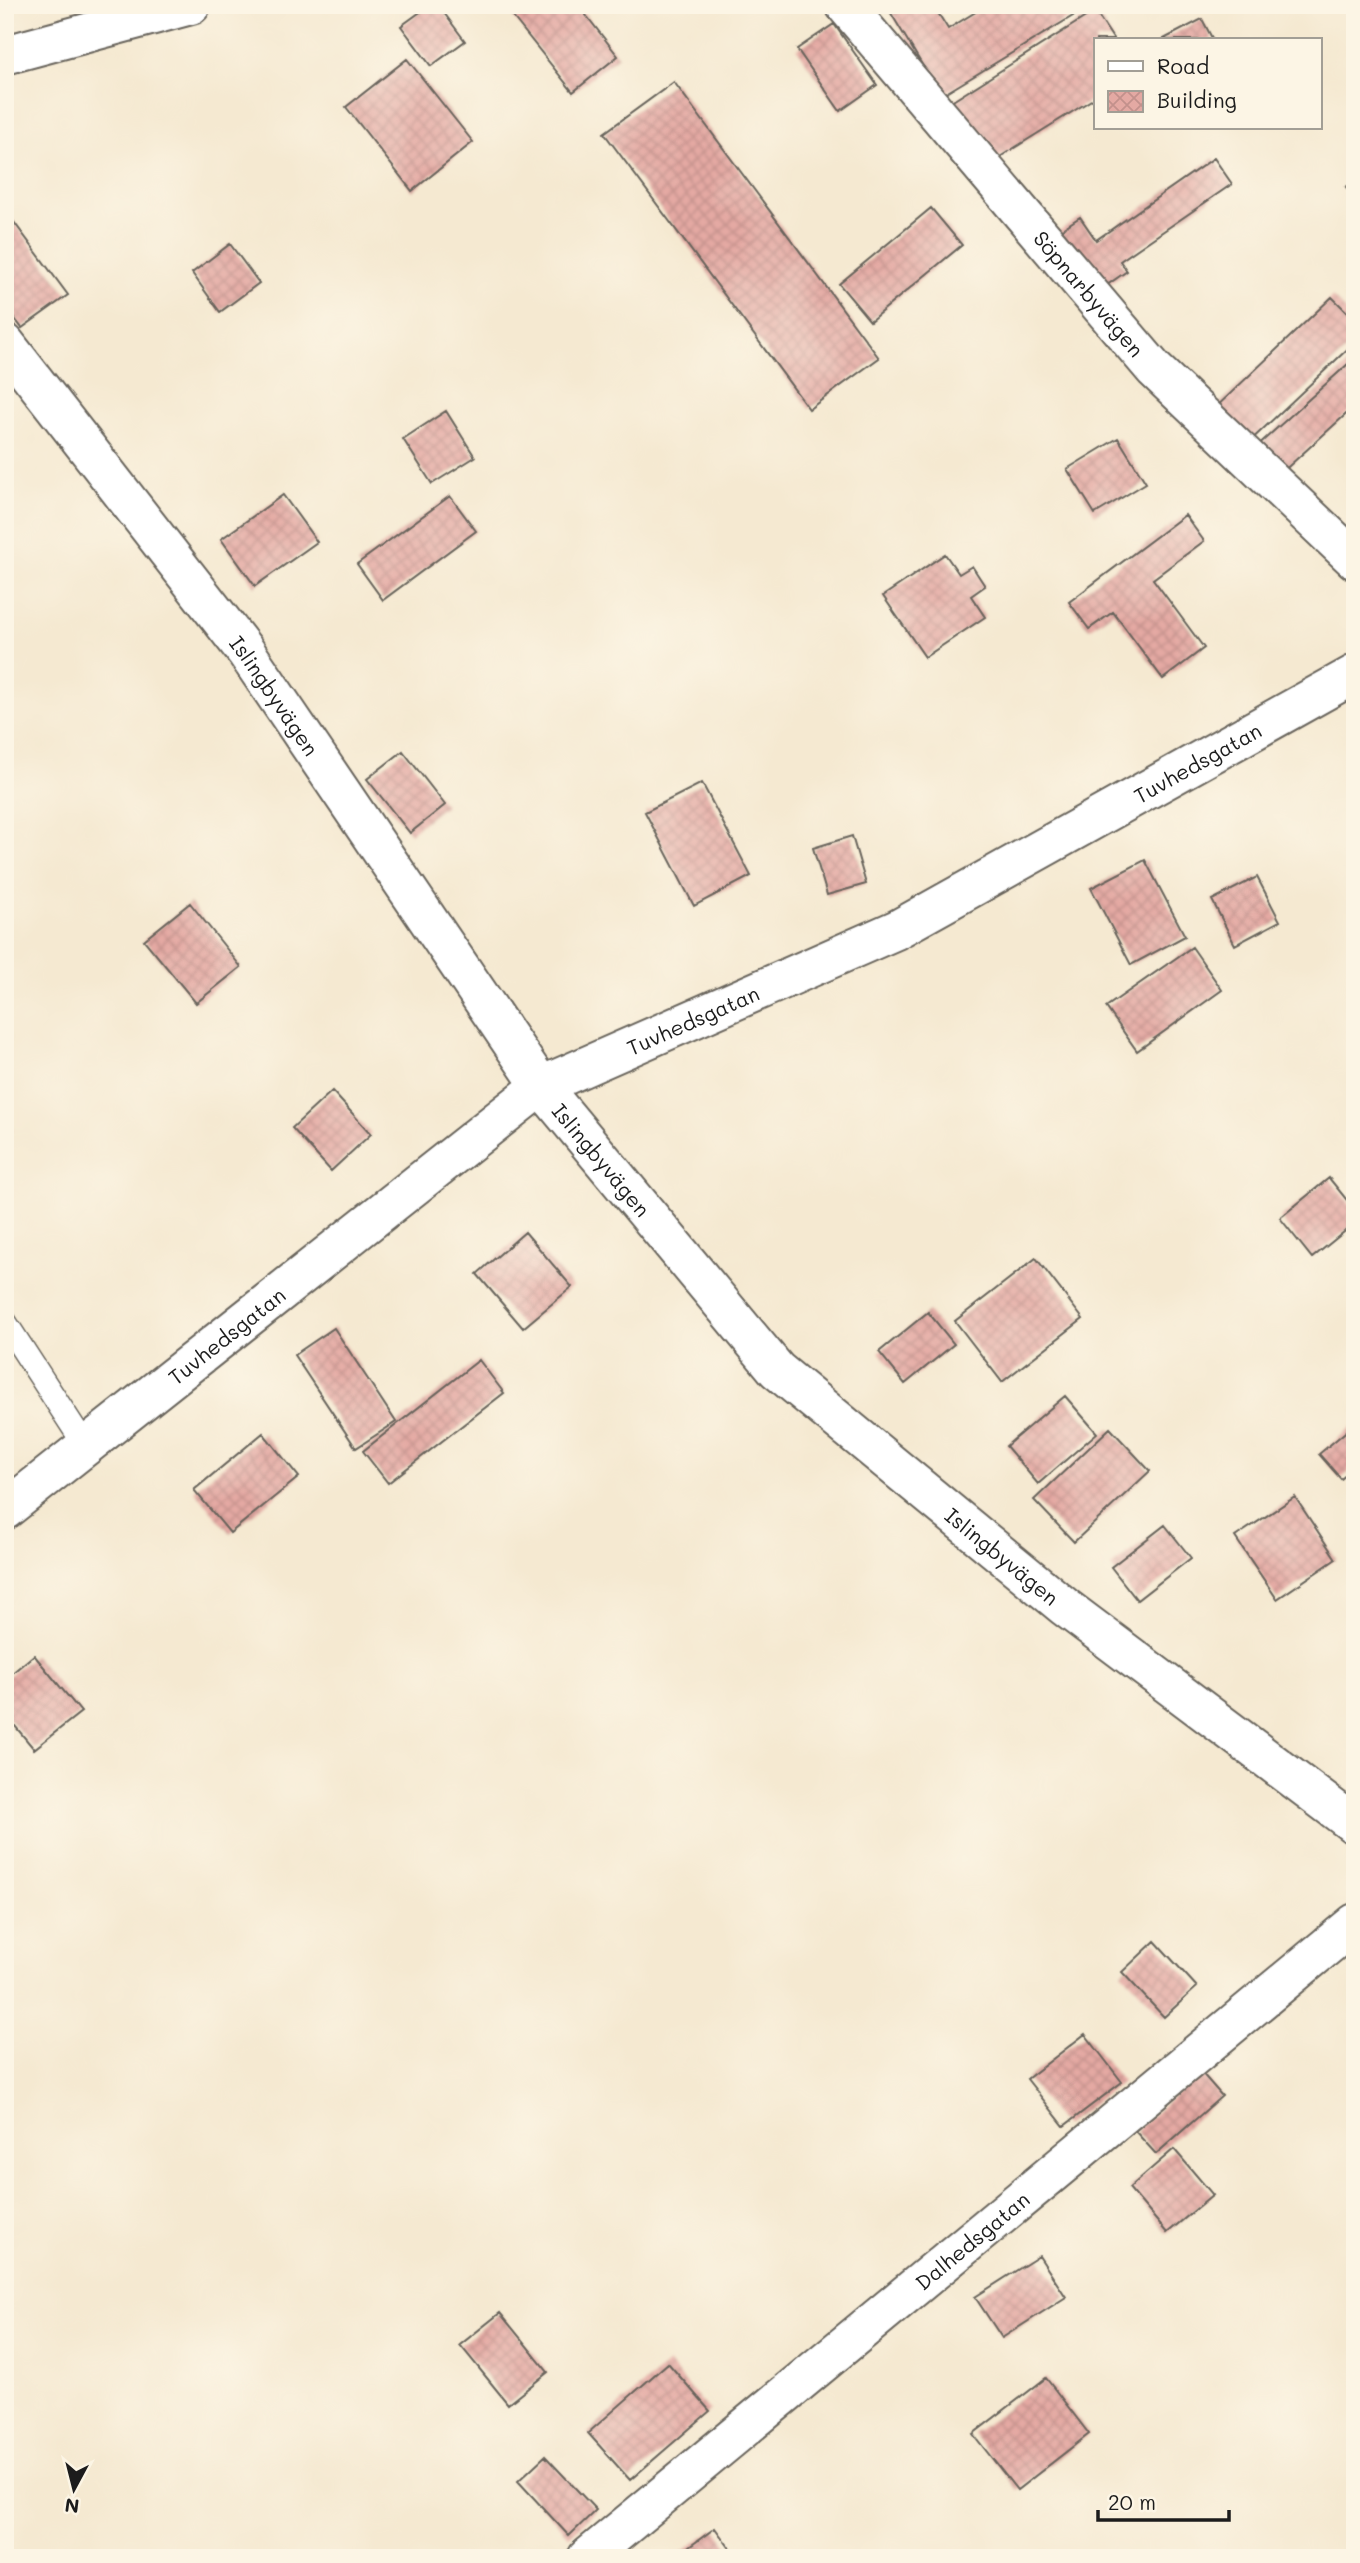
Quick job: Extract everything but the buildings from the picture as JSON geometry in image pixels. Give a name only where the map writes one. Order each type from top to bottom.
[{"type":"street","points":[[5,55],[191,5]]},
{"type":"street","name":"Söpnarbyvägen","points":[[845,5],[1154,369],[1355,560]]},
{"type":"street","name":"Islingbyvägen","points":[[5,343],[246,652],[541,1086],[777,1370],[1065,1607],[1355,1825]]},
{"type":"street","name":"Tuvhedsgatan","points":[[5,1510],[541,1086],[896,930],[1355,674]]},
{"type":"street","name":"Dalhedsgatan","points":[[587,2558],[1355,1923]]},
{"type":"lane","points":[[5,1322],[85,1445]]}]
